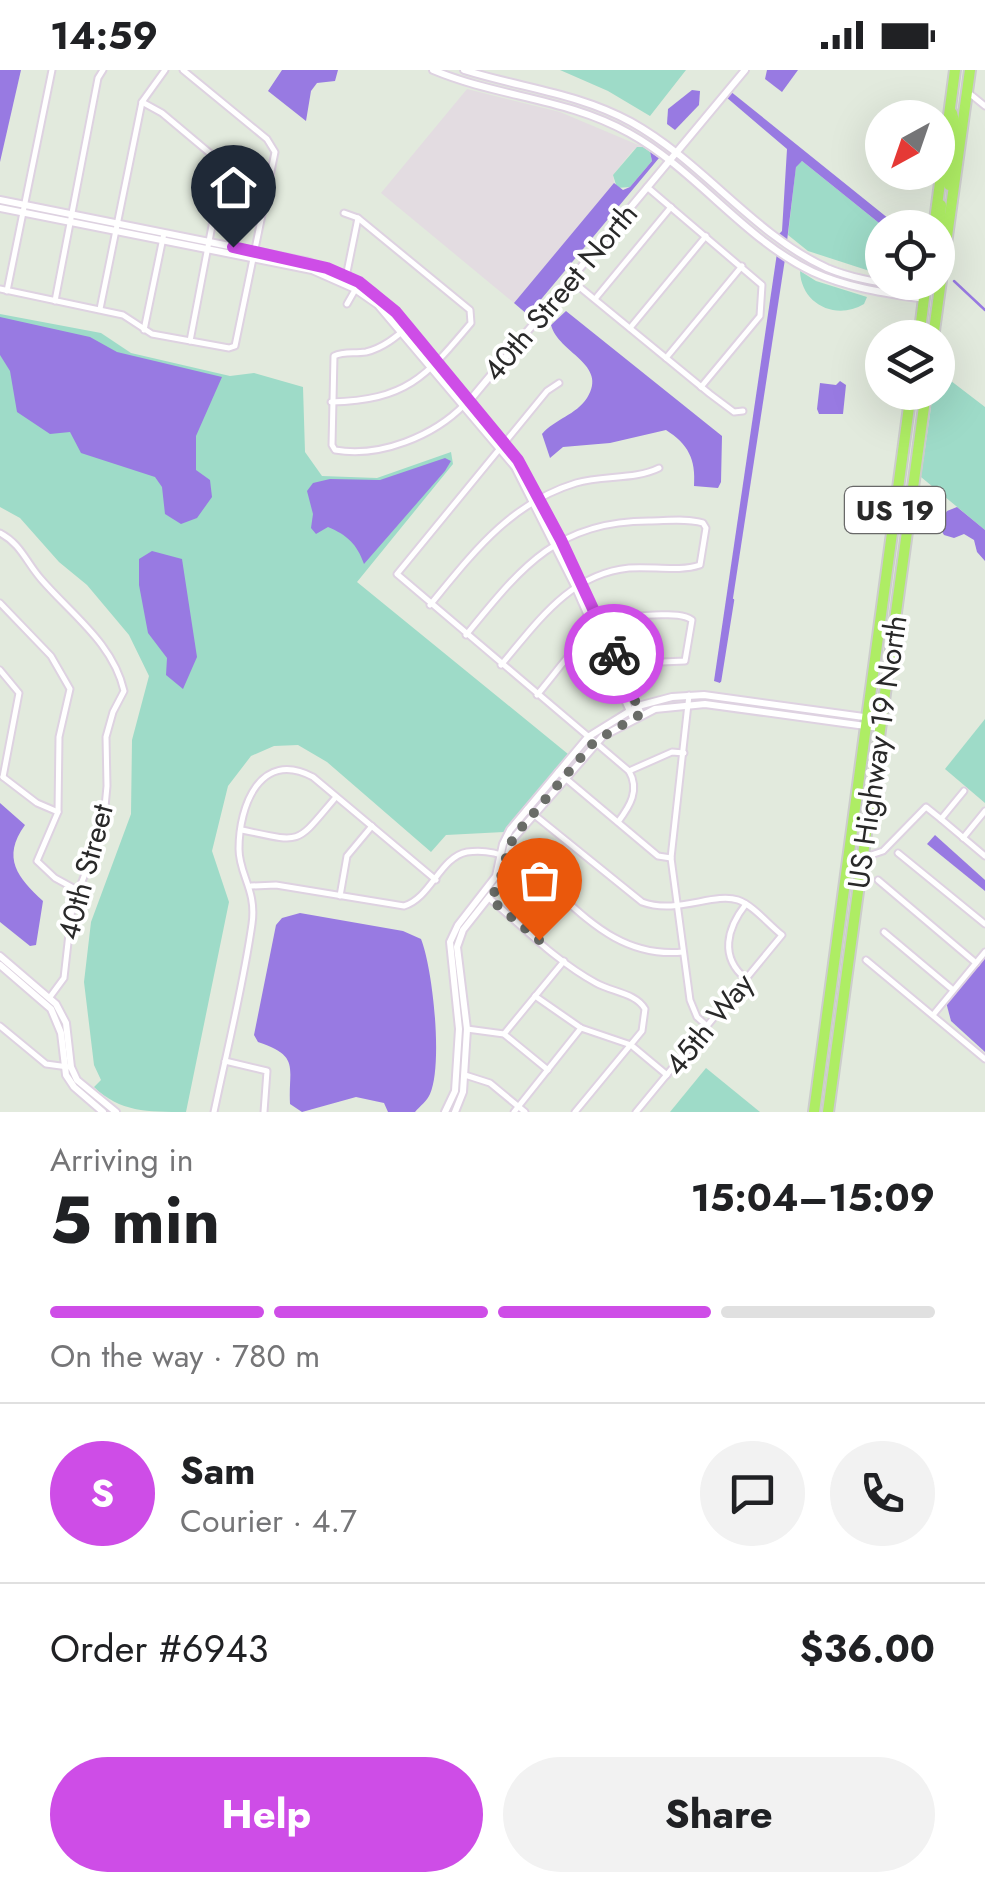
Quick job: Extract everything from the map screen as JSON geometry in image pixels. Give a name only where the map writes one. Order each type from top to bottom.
[{"type":"highway","points":[[959,70],[967,91]]},
{"type":"highway","points":[[952,100],[959,70]]},
{"type":"highway","points":[[950,210],[970,70]]},
{"type":"highway","points":[[952,190],[953,196]]},
{"type":"highway","name":"US Highway 19 North","points":[[811,1112],[912,410]]},
{"type":"highway","points":[[914,410],[916,468]]},
{"type":"highway","name":"US Highway 19 North","points":[[828,1112],[924,410]]},
{"type":"highway","points":[[900,479],[902,494],[892,574],[900,584]]},
{"type":"highway","points":[[852,826],[859,830],[863,854]]},
{"type":"highway","points":[[847,868],[848,914],[842,958],[847,972]]},
{"type":"highway","points":[[828,1112],[826,1074],[838,980],[834,966]]},
{"type":"street","points":[[52,70],[4,290],[123,314],[144,330],[229,348],[236,342],[256,255],[274,146],[184,70]]},
{"type":"street","points":[[55,301],[98,78],[104,70]]},
{"type":"street","points":[[100,309],[142,102],[165,70]]},
{"type":"street","points":[[433,70],[568,106],[631,134],[799,264],[845,284],[865,285]]},
{"type":"street","points":[[464,70],[571,96],[631,122],[676,152],[804,255],[841,273],[865,277]]},
{"type":"street","name":"40th Street North","points":[[331,402],[335,450],[362,451],[401,443],[433,430],[468,402],[745,70]]},
{"type":"street","points":[[967,91],[985,106]]},
{"type":"street","points":[[568,106],[571,96]]},
{"type":"street","points":[[142,102],[170,119],[223,168],[190,341]]},
{"type":"street","points":[[647,187],[742,266],[764,292],[762,310],[752,326],[700,387]]},
{"type":"street","points":[[0,200],[24,209]]},
{"type":"street","points":[[595,299],[671,207]]},
{"type":"street","points":[[0,208],[24,209],[309,262],[346,277],[357,286]]},
{"type":"street","points":[[344,213],[358,218],[470,310],[472,316],[471,323],[436,364],[407,387],[369,400],[331,402],[334,356],[369,352],[406,329]]},
{"type":"street","points":[[346,277],[358,218]]},
{"type":"street","points":[[144,330],[163,236]]},
{"type":"street","points":[[630,328],[706,236]]},
{"type":"street","points":[[256,255],[357,286],[384,301],[468,402],[502,444],[537,499],[635,712]]},
{"type":"street","points":[[799,264],[804,255]]},
{"type":"street","points":[[666,358],[742,266]]},
{"type":"street","points":[[571,280],[700,387],[734,412],[743,411]]},
{"type":"street","points":[[347,304],[357,286]]},
{"type":"street","points":[[559,384],[547,390],[397,574],[629,771],[634,779],[632,801],[617,822]]},
{"type":"street","points":[[430,605],[489,534],[537,499],[580,482],[648,474],[659,468]]},
{"type":"street","points":[[466,635],[521,569],[558,542],[588,528],[620,522],[698,520],[706,528],[702,560],[696,568],[628,568],[578,584],[556,600],[502,665]]},
{"type":"street","name":"40th Street","points":[[1,536],[19,546],[40,578],[91,630],[124,686],[106,736],[103,828],[77,890],[67,928],[64,978],[50,997]]},
{"type":"street","points":[[0,603],[51,656],[70,688],[59,737],[58,812],[37,861],[55,878],[77,890]]},
{"type":"street","points":[[537,695],[598,627],[635,616],[683,615],[692,620],[688,657],[680,662],[638,663],[620,668]]},
{"type":"street","points":[[598,627],[620,668],[635,712]]},
{"type":"street","points":[[0,670],[17,689],[18,699],[2,777],[37,804],[58,812]]},
{"type":"street","points":[[689,700],[671,858],[692,1009],[707,1026]]},
{"type":"street","points":[[455,1112],[463,1029],[449,958],[450,942],[458,925],[487,896],[504,856],[506,837],[591,740],[635,712],[689,700],[880,724]]},
{"type":"street","points":[[629,771],[672,752],[684,752]]},
{"type":"street","points":[[214,1112],[252,923],[251,886],[240,856],[242,830],[251,792],[266,776],[294,769],[312,777],[436,880]]},
{"type":"street","points":[[561,775],[658,856],[671,858]]},
{"type":"street","points":[[941,819],[964,790]]},
{"type":"street","points":[[242,830],[289,840],[298,838],[336,797]]},
{"type":"street","points":[[863,854],[882,851],[926,806],[985,855]]},
{"type":"street","points":[[530,811],[633,896],[652,906],[732,898],[746,904],[728,932],[732,964],[746,978]]},
{"type":"street","points":[[963,838],[985,811]]},
{"type":"street","points":[[340,896],[348,856],[372,826]]},
{"type":"street","points":[[898,853],[985,924]]},
{"type":"street","points":[[251,886],[276,885],[408,905],[419,899],[462,854],[504,856],[519,862],[614,940],[647,953],[684,952]]},
{"type":"street","points":[[878,880],[976,963]]},
{"type":"street","points":[[487,896],[564,961],[601,986],[640,1001],[644,1009],[645,1025],[576,1112]]},
{"type":"street","name":"45th Way","points":[[636,1112],[782,935],[746,904]]},
{"type":"street","points":[[884,932],[953,990]]},
{"type":"street","points":[[932,1015],[985,952]]},
{"type":"street","points":[[0,956],[50,997],[66,1022],[68,1067],[76,1080],[116,1112]]},
{"type":"street","points":[[866,960],[985,1059]]},
{"type":"street","points":[[504,1034],[564,961]]},
{"type":"street","points":[[0,965],[51,1009],[74,1087],[103,1112]]},
{"type":"street","points":[[534,996],[581,1028],[631,1045],[667,1075]]},
{"type":"street","points":[[0,1026],[46,1064],[68,1067]]},
{"type":"street","points":[[461,1075],[490,1083],[519,1110],[581,1028]]},
{"type":"street","points":[[463,1029],[504,1034],[548,1070]]},
{"type":"street","points":[[225,1061],[267,1071],[264,1112]]},
{"type":"street","points":[[446,1112],[461,1075]]},
{"type":"shaded area","points":[[0,70],[21,70],[0,162]]},
{"type":"shaded area","points":[[282,70],[338,70],[335,81],[317,83],[311,91],[306,121],[268,91]]},
{"type":"shaded area","points":[[560,70],[686,70],[650,116],[608,91]]},
{"type":"shaded area","points":[[767,70],[798,70],[782,92],[765,79]]},
{"type":"shaded area","points":[[467,89],[560,112],[643,147],[633,150],[613,175],[614,184],[514,303],[381,193]]},
{"type":"shaded area","points":[[692,90],[700,91],[699,105],[675,130],[667,124],[668,109]]},
{"type":"shaded area","points":[[730,91],[878,210],[865,212],[802,161],[796,167],[787,241],[779,234],[787,149],[726,97]]},
{"type":"shaded area","points":[[637,147],[650,152],[652,161],[630,187],[617,188],[613,175]]},
{"type":"shaded area","points":[[650,152],[659,158],[528,315],[514,303],[614,183],[623,190],[630,187],[652,161]]},
{"type":"shaded area","points":[[802,161],[865,212],[865,269],[808,251],[788,235],[796,166]]},
{"type":"shaded area","points":[[777,253],[785,259],[720,683],[714,681]]},
{"type":"shaded area","points":[[800,271],[816,281],[865,296],[866,300],[853,309],[832,310],[813,300],[802,283]]},
{"type":"shaded area","points":[[566,311],[722,436],[718,488],[694,486],[689,453],[666,430],[610,443],[563,447],[550,458],[542,434],[582,404],[592,386],[587,367],[555,335],[551,325]]},
{"type":"shaded area","points":[[0,314],[101,333],[131,353],[230,376],[254,373],[303,387],[305,452],[322,476],[377,478],[451,452],[453,464],[357,582],[568,754],[504,832],[446,835],[431,852],[327,762],[298,745],[274,746],[251,756],[228,786],[212,851],[229,902],[186,1112],[135,1109],[94,1087],[101,1080],[94,1065],[84,982],[91,922],[131,814],[132,740],[149,676],[129,635],[87,585],[59,562],[20,518],[0,507]]},
{"type":"shaded area","points":[[0,317],[90,337],[117,352],[222,377],[196,436],[196,470],[210,480],[212,497],[197,518],[181,524],[165,514],[162,487],[155,477],[81,453],[70,432],[50,434],[17,412],[10,371],[0,355]]},
{"type":"shaded area","points":[[840,381],[846,385],[843,414],[819,414],[820,383],[836,385]]},
{"type":"shaded area","points":[[955,384],[985,407],[985,530],[921,477],[931,410],[955,410]]},
{"type":"shaded area","points":[[445,458],[451,461],[445,471],[364,564],[355,546],[341,533],[328,527],[316,534],[311,528],[313,514],[307,491],[313,483],[330,479],[380,480]]},
{"type":"shaded area","points":[[957,507],[985,530],[985,561],[974,540],[964,534],[954,538],[944,535],[938,525],[947,511]]},
{"type":"shaded area","points":[[152,551],[182,559],[197,657],[183,689],[166,675],[167,658],[148,633],[139,585],[139,559]]},
{"type":"shaded area","points":[[985,719],[985,803],[945,769]]},
{"type":"shaded area","points":[[0,803],[25,825],[14,857],[20,876],[43,901],[36,945],[30,946],[0,922]]},
{"type":"shaded area","points":[[935,835],[985,880],[985,891],[927,844]]},
{"type":"shaded area","points":[[300,913],[403,931],[421,939],[433,994],[436,1062],[430,1094],[415,1112],[388,1112],[384,1103],[356,1097],[302,1112],[290,1104],[286,1058],[258,1042],[254,1035],[276,925],[282,918]]},
{"type":"shaded area","points":[[985,953],[985,1052],[951,1021],[946,1002]]},
{"type":"shaded area","points":[[706,1068],[760,1112],[670,1112]]},
{"type":"waterway","points":[[955,282],[985,310]]},
{"type":"waterway","points":[[720,681],[733,600]]},
{"type":"way so far","points":[[539,940],[490,899],[506,870],[509,846],[516,834],[594,742],[641,714],[614,654]]},
{"type":"route","points":[[233,247],[327,268],[359,282],[396,312],[518,460],[561,540],[614,654]]}]
